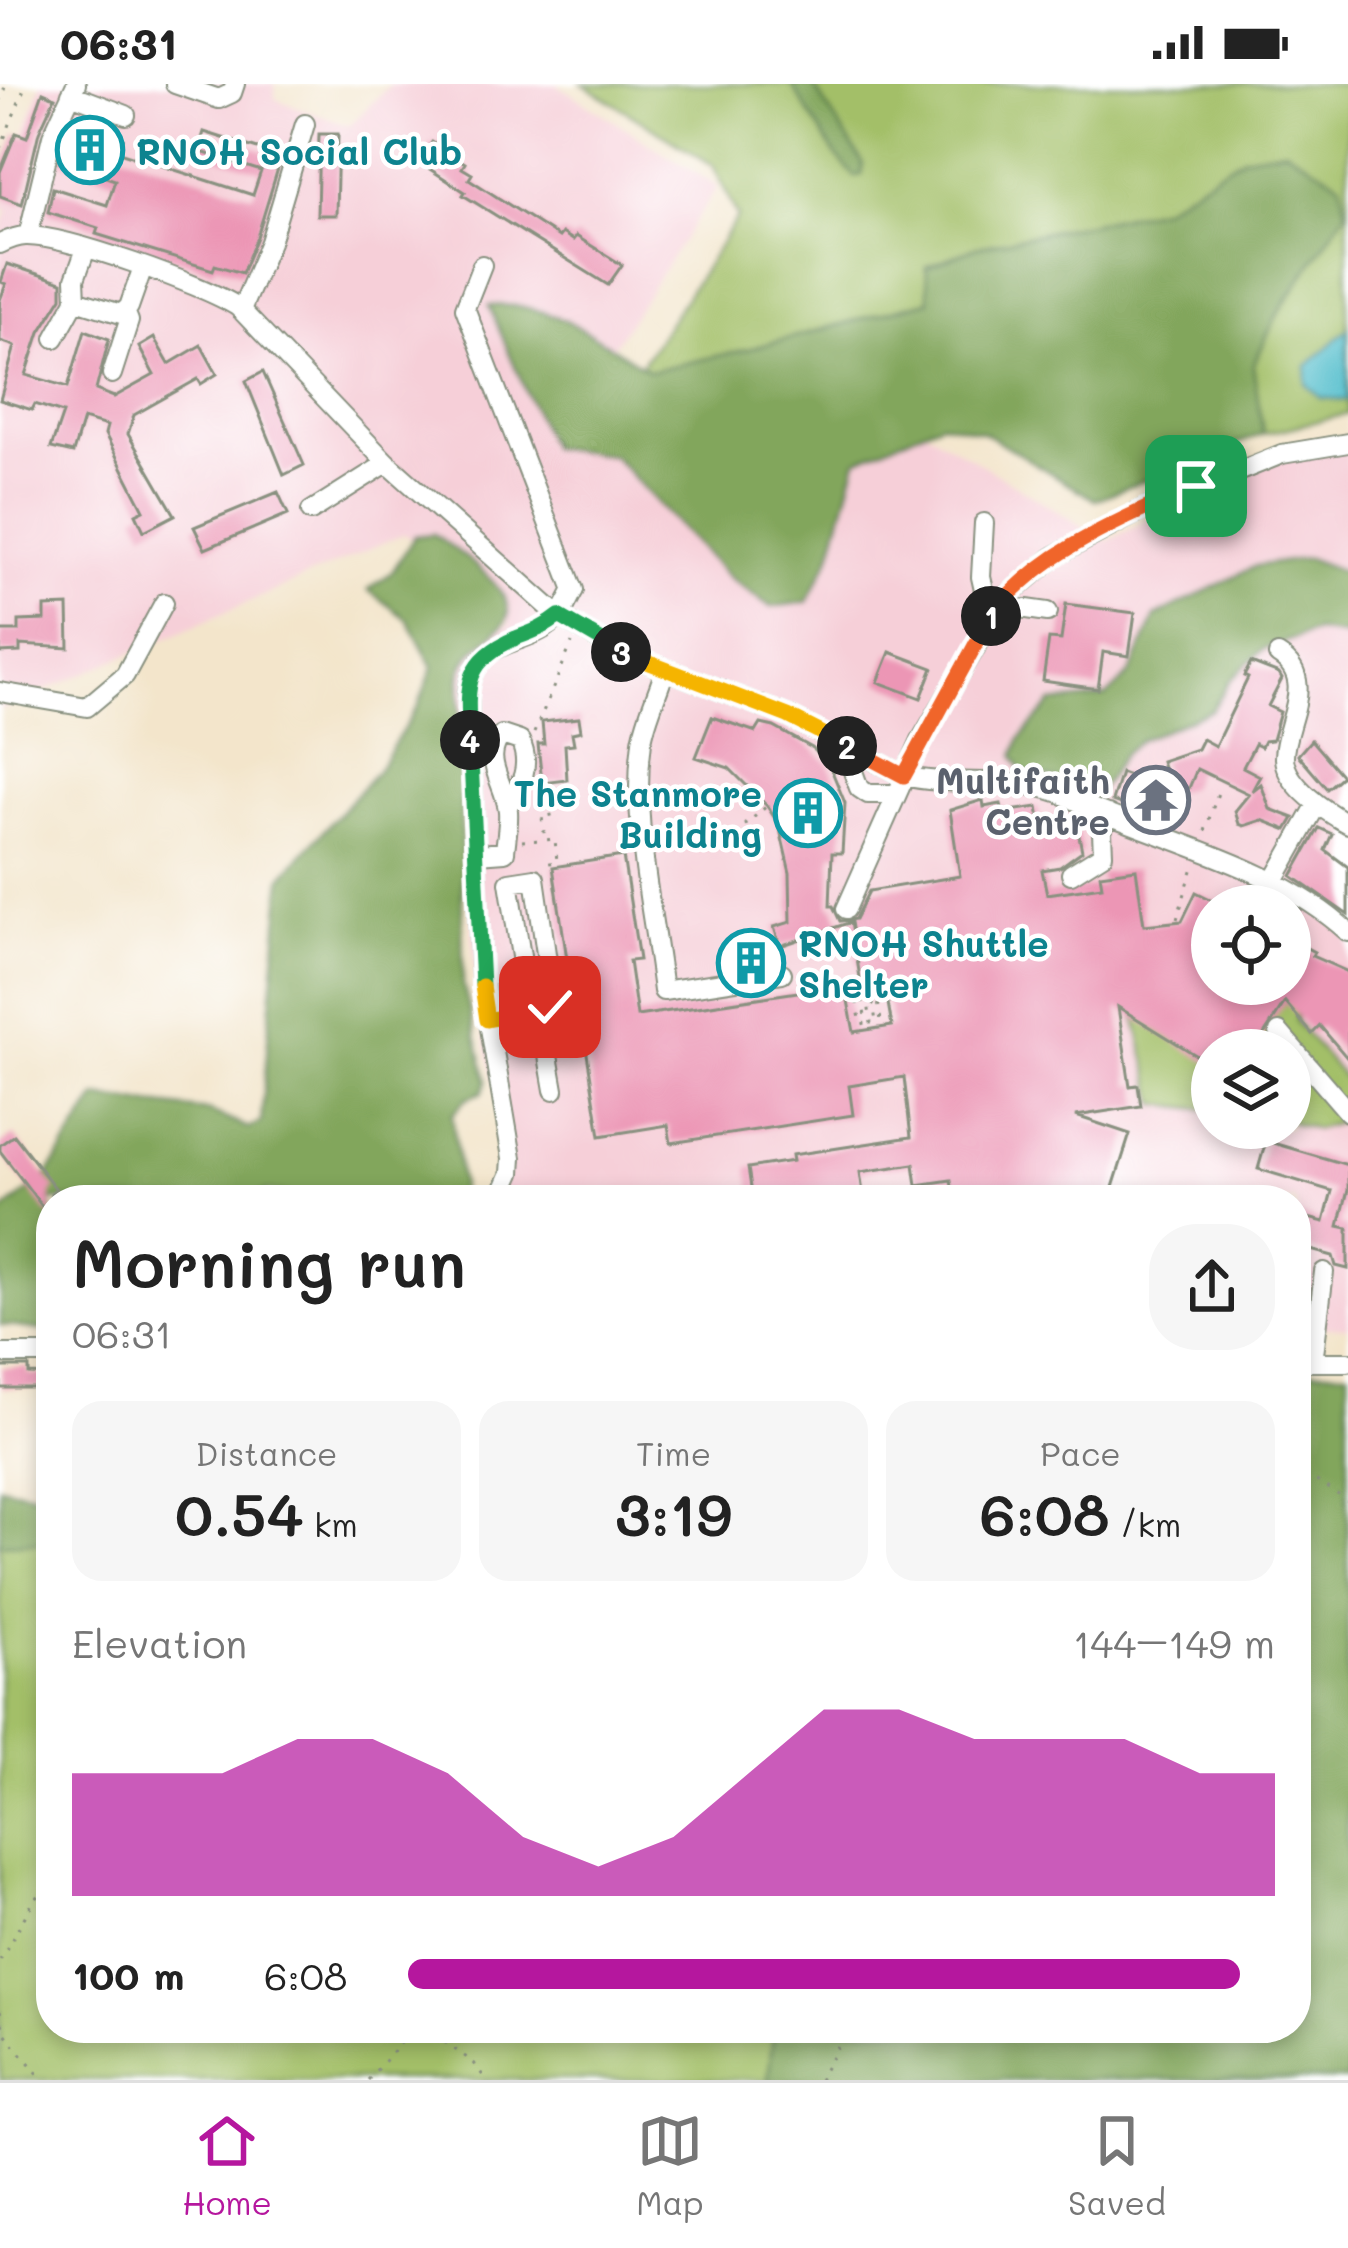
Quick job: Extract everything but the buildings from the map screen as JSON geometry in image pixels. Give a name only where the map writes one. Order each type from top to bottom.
[{"type":"street","points":[[175,84],[219,99],[232,93],[235,84]]},
{"type":"street","points":[[28,236],[52,136],[74,89],[126,115]]},
{"type":"street","points":[[241,310],[270,242],[305,124]]},
{"type":"street","points":[[0,244],[28,236],[86,249],[218,294],[241,310],[387,463],[559,616],[596,640],[788,716],[843,744],[900,785]]},
{"type":"street","points":[[55,338],[76,299],[75,279],[86,249]]},
{"type":"street","points":[[482,265],[464,308],[574,590],[559,616],[547,626],[488,653],[472,673],[468,706],[479,944],[487,1020],[512,1158],[506,1185]]},
{"type":"street","points":[[76,299],[121,314],[143,267]]},
{"type":"street","points":[[112,374],[130,321],[124,311]]},
{"type":"street","points":[[846,909],[921,740],[966,668],[994,611],[1055,556],[1140,511],[1282,454],[1348,443]]},
{"type":"street","points":[[311,511],[387,463]]},
{"type":"street","points":[[984,523],[981,577],[994,611]]},
{"type":"street","points":[[0,692],[87,707],[125,675],[164,603]]},
{"type":"street","points":[[994,611],[1048,612]]},
{"type":"street","points":[[1278,655],[1290,662],[1297,680],[1294,721],[1284,757],[1316,806],[1348,824]]},
{"type":"street","points":[[665,670],[642,756],[642,863],[663,991],[782,973]]},
{"type":"street","points":[[843,744],[859,788],[868,794],[923,780],[1031,784],[1272,884],[1310,902],[1348,932]]},
{"type":"street","points":[[478,854],[505,852],[508,806]]},
{"type":"street","points":[[1272,884],[1316,806]]},
{"type":"street","points":[[1071,874],[1103,854],[1102,832],[1108,814]]},
{"type":"street","points":[[487,1020],[540,1010],[552,995],[535,878],[509,882],[540,1010],[554,1090]]},
{"type":"street","points":[[1311,1069],[1348,1112]]},
{"type":"street","points":[[1311,1334],[1324,1272]]},
{"type":"street","points":[[0,1354],[36,1354]]},
{"type":"street","points":[[1311,1362],[1348,1361]]},
{"type":"path","points":[[0,102],[6,84]]},
{"type":"path","points":[[0,149],[26,84]]},
{"type":"path","points":[[533,744],[534,731],[572,642]]},
{"type":"path","points":[[536,788],[554,786],[557,814],[542,818],[545,840]]},
{"type":"path","points":[[1202,838],[1220,787]]},
{"type":"path","points":[[753,849],[746,824],[766,806]]},
{"type":"path","points":[[510,842],[555,839],[557,862],[535,866]]},
{"type":"path","points":[[1177,919],[1196,858]]},
{"type":"path","points":[[848,999],[856,998],[861,1024],[866,1023],[862,997],[867,996],[871,1023],[876,1022],[872,996],[877,995],[881,1021],[886,1020]]},
{"type":"path","points":[[1311,1478],[1348,1501]]},
{"type":"path","points":[[0,1960],[36,1899]]},
{"type":"path","points":[[0,2011],[4,2032],[43,2080]]},
{"type":"path","points":[[368,2080],[399,2043]]},
{"type":"path","points":[[450,2043],[486,2080]]},
{"type":"path","points":[[819,2080],[838,2043]]},
{"type":"shaded area","points":[[41,84],[275,84],[275,99],[349,126],[391,84],[556,84],[718,187],[555,435],[917,425],[1107,541],[1292,447],[1348,445],[1348,1327],[1311,1328],[1311,1185],[496,1185],[505,1161],[475,990],[460,676],[473,649],[510,623],[405,534],[0,710],[0,232],[8,210],[1,207]]},
{"type":"green space","points":[[583,84],[1348,84],[1348,414],[1263,434],[1253,366],[1276,317],[1346,211],[1244,156],[1161,208],[976,247],[926,267],[930,300],[649,371],[641,365],[738,217],[713,165]]},
{"type":"green space","points":[[791,84],[812,84],[863,163],[862,175],[855,176],[836,156]]},
{"type":"green space","points":[[1285,149],[1341,183],[1346,211],[1276,317],[1253,366],[1263,434],[1095,500],[983,432],[941,422],[857,460],[830,558],[807,602],[771,607],[727,576],[612,455],[550,447],[489,306],[532,309],[553,316],[650,371],[929,301],[926,268],[976,247],[1161,208],[1244,156]]},
{"type":"green space","points":[[434,534],[472,562],[498,588],[508,614],[502,626],[467,659],[460,676],[463,983],[487,1081],[483,1092],[467,1098],[452,1115],[461,1185],[36,1185],[36,1329],[0,1325],[0,1214],[47,1176],[97,1097],[208,1111],[248,1128],[261,1122],[282,877],[377,771],[419,705],[433,667],[408,620],[368,590],[392,572],[415,536]]},
{"type":"green space","points":[[1307,558],[1348,573],[1348,636],[1315,631],[1262,650],[1230,681],[1212,710],[1140,740],[1123,754],[1100,791],[1022,771],[1014,756],[1020,739],[1052,703],[1106,697],[1130,674],[1155,617],[1256,566]]},
{"type":"green space","points":[[1122,963],[1191,979],[1191,1005],[1295,1008],[1302,1029],[1191,1029],[1191,1108],[1157,1104]]},
{"type":"green space","points":[[1311,1040],[1348,1083],[1348,1120],[1311,1128]]},
{"type":"green space","points":[[1311,1371],[1348,1371],[1348,2080],[768,2080],[772,2043],[1311,2043]]},
{"type":"green space","points":[[0,1486],[36,1494],[36,1542],[0,1544]]},
{"type":"green space","points":[[36,1542],[36,2043],[772,2043],[768,2080],[0,2080],[0,1544]]},
{"type":"water","points":[[1348,329],[1348,400],[1321,398],[1306,384],[1307,366]]},
{"type":"place","name":"RNOH Social Club","points":[[90,150]]},
{"type":"place","name":"Multifaith Centre","points":[[1156,800]]},
{"type":"place","name":"The Stanmore Building","points":[[808,813]]},
{"type":"place","name":"RNOH Shuttle Shelter","points":[[751,963]]},
{"type":"route","points":[[550,1007],[487,1020],[468,693],[481,658],[559,616],[620,652],[788,716],[904,776],[1004,599],[1055,556],[1196,486]]}]
